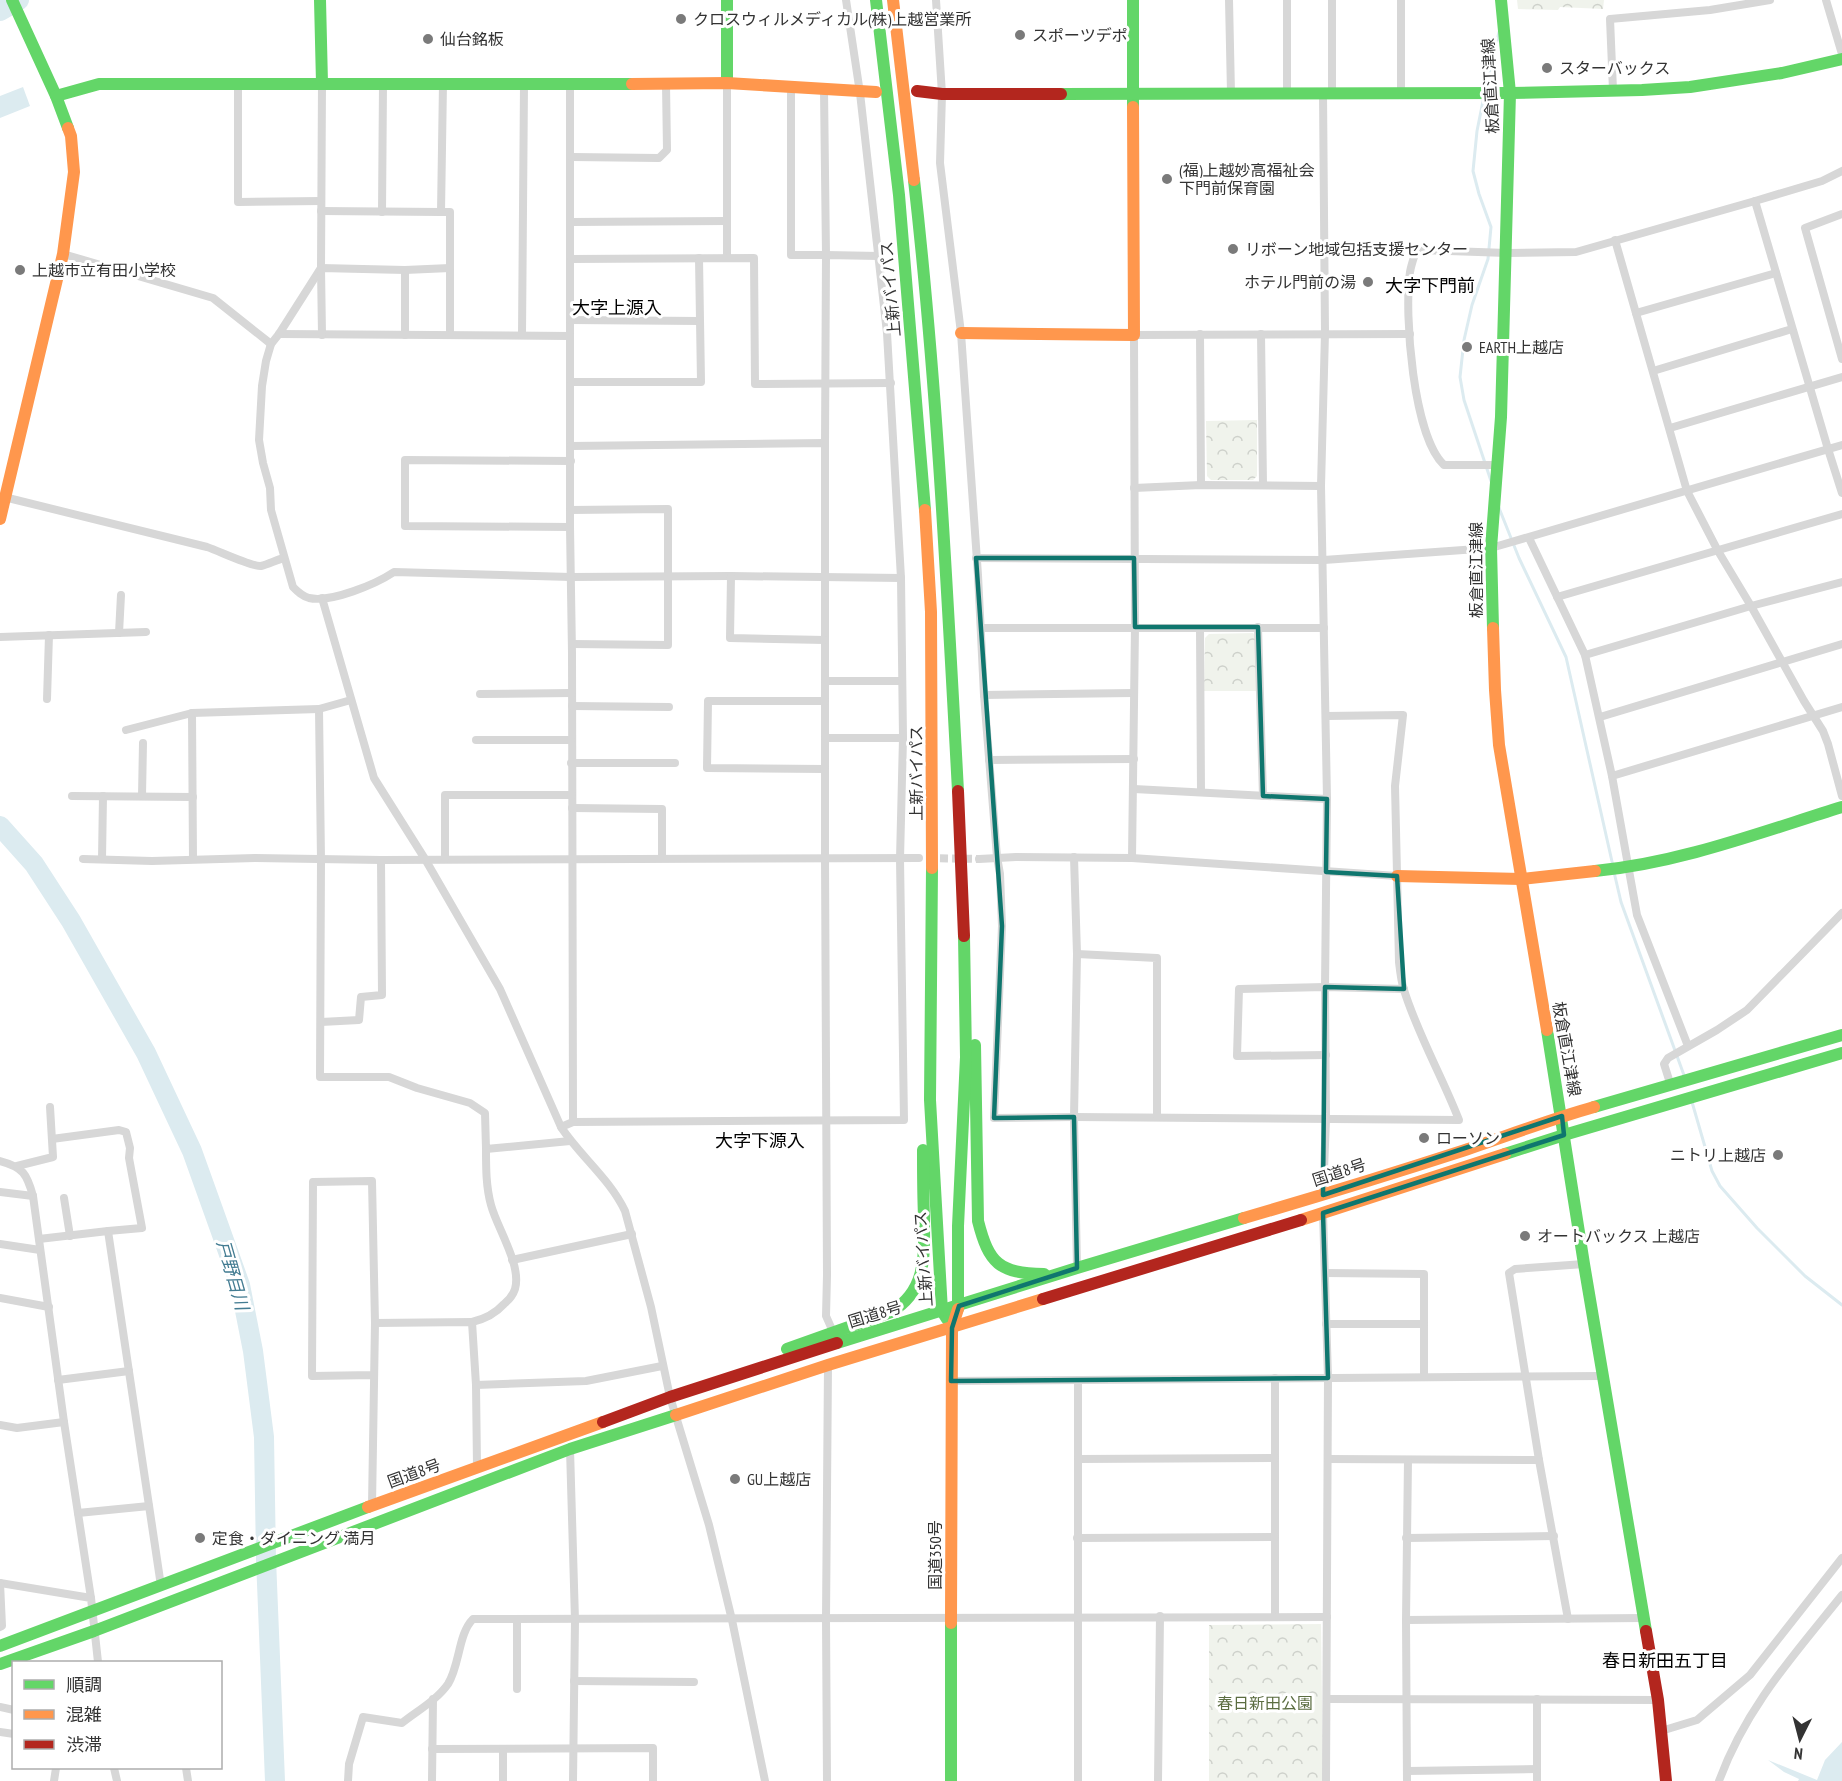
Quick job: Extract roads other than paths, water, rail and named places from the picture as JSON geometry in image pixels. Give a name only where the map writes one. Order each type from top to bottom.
[{"type":"main road","points":[[0,517],[63,254],[74,172],[71,136],[56,96],[12,0]]},
{"type":"main road","points":[[320,0],[322,83]]},
{"type":"main road","points":[[727,0],[727,83]]},
{"type":"main road","name":"上新バイパス","points":[[876,0],[899,195],[923,475],[931,612],[932,951],[928,1024],[930,1110],[942,1311],[952,1328]]},
{"type":"main road","name":"上新バイパス","points":[[893,0],[915,192],[931,366],[949,628],[963,896],[966,1057],[958,1226],[959,1306],[952,1328]]},
{"type":"main road","points":[[961,333],[1134,335],[1133,0]]},
{"type":"main road","name":"板倉直江津線","points":[[1501,0],[1510,93],[1501,417],[1491,548],[1499,745],[1562,1116],[1602,1376],[1658,1700],[1666,1781]]},
{"type":"main road","points":[[917,92],[942,94],[1510,93],[1642,90],[1725,82],[1782,73],[1842,57]]},
{"type":"main road","points":[[56,96],[99,84],[727,83],[860,93],[876,92]]},
{"type":"main road","points":[[1397,876],[1521,879],[1628,868],[1694,852],[1842,807]]},
{"type":"main road","points":[[963,896],[976,1059],[978,1221],[984,1243],[999,1266],[1012,1272],[1029,1274],[1059,1273]]},
{"type":"main road","points":[[836,1337],[897,1309],[909,1300],[919,1281],[924,1253],[922,1110],[928,1024]]},
{"type":"main road","name":"国道8号","points":[[0,1646],[372,1505],[669,1397],[731,1377],[776,1353],[959,1306],[1059,1273],[1323,1195],[1562,1116],[1842,1035]]},
{"type":"main road","name":"国道8号","points":[[0,1664],[94,1631],[570,1449],[675,1414],[1564,1136],[1842,1053]]},
{"type":"main road","name":"国道350号","points":[[951,1781],[952,1328]]},
{"type":"street","points":[[561,1127],[573,1122],[904,1120],[900,859],[903,738],[901,578],[891,383],[860,93],[846,0]]},
{"type":"street","points":[[936,0],[942,94],[940,163],[961,333],[984,695],[1000,874],[1002,926],[994,1118],[1459,1120],[1422,1037],[1404,989],[1398,951],[1395,786],[1402,715],[1326,716]]},
{"type":"street","points":[[1229,0],[1230,93]]},
{"type":"street","points":[[1287,0],[1287,93]]},
{"type":"street","points":[[1323,1195],[1326,1119],[1327,799],[1322,486],[1328,93],[1332,0]]},
{"type":"street","points":[[1401,0],[1401,92]]},
{"type":"street","points":[[1613,90],[1610,19],[1710,10],[1770,0]]},
{"type":"street","points":[[1826,0],[1842,57]]},
{"type":"street","points":[[322,83],[322,335]]},
{"type":"street","points":[[441,212],[442,83]]},
{"type":"street","points":[[727,83],[727,258]]},
{"type":"street","points":[[238,84],[238,202],[321,201]]},
{"type":"street","points":[[382,212],[383,84]]},
{"type":"street","points":[[522,335],[524,84]]},
{"type":"street","points":[[570,84],[573,1122]]},
{"type":"street","points":[[572,158],[659,158],[667,150],[666,84]]},
{"type":"street","points":[[790,88],[791,255],[879,256]]},
{"type":"street","points":[[824,90],[826,1316],[836,1337]]},
{"type":"street","points":[[1497,465],[1444,465],[1437,458],[1426,436],[1417,402],[1410,334],[1410,273],[1415,254],[1420,250],[1507,253],[1576,252],[1822,181],[1842,171]]},
{"type":"street","points":[[1755,201],[1827,449],[1842,493]]},
{"type":"street","points":[[321,211],[450,212],[450,334]]},
{"type":"street","points":[[1842,214],[1805,228],[1839,338],[1842,359]]},
{"type":"street","points":[[571,222],[727,221]]},
{"type":"street","points":[[1615,240],[1687,490],[1718,551],[1823,731],[1842,796]]},
{"type":"street","points":[[63,254],[213,298],[271,344]]},
{"type":"street","points":[[571,382],[701,382],[699,258]]},
{"type":"street","points":[[571,259],[754,258],[755,384],[891,383]]},
{"type":"street","points":[[321,268],[405,270],[450,268]]},
{"type":"street","points":[[321,268],[271,344],[262,386],[259,440],[270,489],[271,510],[293,587],[300,594],[309,598],[322,598],[363,588],[394,572],[571,577],[901,578]]},
{"type":"street","points":[[405,270],[405,335]]},
{"type":"street","points":[[1636,313],[1776,273]]},
{"type":"street","points":[[570,320],[700,321]]},
{"type":"street","points":[[1653,371],[1792,329]]},
{"type":"street","points":[[279,334],[570,336]]},
{"type":"street","points":[[1200,334],[1201,485]]},
{"type":"street","points":[[1262,334],[1263,485]]},
{"type":"street","points":[[1132,858],[1135,627],[1134,335],[1410,334]]},
{"type":"street","points":[[1670,428],[1842,377]]},
{"type":"street","points":[[571,446],[825,443]]},
{"type":"street","points":[[976,558],[1324,560],[1491,548],[1842,445]]},
{"type":"street","points":[[570,527],[405,526],[405,460],[571,461]]},
{"type":"street","points":[[1134,488],[1201,485],[1322,486]]},
{"type":"street","points":[[4,497],[207,547],[248,564],[259,566],[284,558]]},
{"type":"street","points":[[570,510],[668,509],[668,645],[572,644]]},
{"type":"street","points":[[1557,597],[1842,514]]},
{"type":"street","points":[[1529,538],[1585,655],[1612,776],[1637,915],[1688,1046]]},
{"type":"street","points":[[731,576],[730,638],[825,640]]},
{"type":"street","points":[[1585,655],[1842,582]]},
{"type":"street","points":[[119,633],[121,595]]},
{"type":"street","points":[[322,598],[374,778],[425,859],[500,989],[561,1127],[570,1141],[619,1197],[625,1211],[651,1307],[669,1397],[709,1525],[732,1620],[765,1781]]},
{"type":"street","points":[[1258,627],[1263,796]]},
{"type":"street","points":[[981,628],[1324,628]]},
{"type":"street","points":[[1200,628],[1201,792]]},
{"type":"street","points":[[0,637],[146,632]]},
{"type":"street","points":[[47,699],[49,635]]},
{"type":"street","points":[[1599,717],[1842,644]]},
{"type":"street","points":[[825,681],[902,681]]},
{"type":"street","points":[[480,694],[572,693]]},
{"type":"street","points":[[984,695],[1133,693]]},
{"type":"street","points":[[126,730],[192,713],[319,709],[351,700]]},
{"type":"street","points":[[825,701],[708,701],[707,768],[825,769]]},
{"type":"street","points":[[572,706],[669,707]]},
{"type":"street","points":[[1612,776],[1842,707]]},
{"type":"street","points":[[319,709],[320,1077],[389,1077],[417,1088],[470,1103],[485,1113],[488,1193],[516,1277],[514,1292],[493,1314],[483,1319],[472,1322],[375,1323]]},
{"type":"street","points":[[192,713],[193,859]]},
{"type":"street","points":[[825,738],[903,738]]},
{"type":"street","points":[[476,740],[571,740]]},
{"type":"street","points":[[142,796],[143,743]]},
{"type":"street","points":[[989,760],[1134,759]]},
{"type":"street","points":[[571,763],[675,763]]},
{"type":"street","points":[[1134,789],[1327,799]]},
{"type":"street","points":[[445,859],[445,795],[572,795]]},
{"type":"street","points":[[72,796],[193,797]]},
{"type":"street","points":[[102,796],[102,860]]},
{"type":"street","points":[[572,808],[662,809],[662,858]]},
{"type":"street","points":[[979,859],[997,857],[1132,858],[1397,876]]},
{"type":"street","points":[[1074,857],[1077,954],[1074,1117],[1077,1268]]},
{"type":"street","points":[[83,860],[919,858]]},
{"type":"street","points":[[321,1022],[359,1020],[361,997],[382,995],[381,860]]},
{"type":"street","points":[[1671,1086],[1664,1064],[1668,1058],[1747,1010],[1842,913]]},
{"type":"street","points":[[1077,954],[1157,958],[1157,1117]]},
{"type":"street","points":[[1326,1055],[1237,1056],[1239,989],[1325,987],[1404,989]]},
{"type":"street","points":[[17,1166],[52,1157],[50,1107]]},
{"type":"street","points":[[39,1239],[142,1228],[126,1132],[119,1130],[52,1139]]},
{"type":"street","points":[[486,1149],[570,1141]]},
{"type":"street","points":[[0,1161],[17,1166],[23,1172],[29,1181],[33,1196],[93,1612],[98,1661]]},
{"type":"street","points":[[372,1505],[375,1323],[372,1181],[312,1182],[312,1376],[374,1375]]},
{"type":"street","points":[[0,1192],[33,1196]]},
{"type":"street","points":[[64,1198],[70,1236]]},
{"type":"street","points":[[1323,1213],[1328,1378],[1326,1781]]},
{"type":"street","points":[[108,1231],[161,1586]]},
{"type":"street","points":[[512,1260],[632,1234]]},
{"type":"street","points":[[0,1244],[40,1250]]},
{"type":"street","points":[[1568,1618],[1539,1460],[1509,1273],[1515,1269],[1584,1264]]},
{"type":"street","points":[[1325,1273],[1424,1274],[1424,1376]]},
{"type":"street","points":[[0,1298],[49,1307]]},
{"type":"street","points":[[472,1322],[476,1385],[477,1467]]},
{"type":"street","points":[[1326,1324],[1424,1324]]},
{"type":"street","points":[[827,1781],[828,1365]]},
{"type":"street","points":[[476,1385],[586,1381],[662,1366]]},
{"type":"street","points":[[58,1380],[129,1371]]},
{"type":"street","points":[[951,1381],[1602,1376]]},
{"type":"street","points":[[1275,1378],[1275,1616]]},
{"type":"street","points":[[1078,1380],[1078,1781]]},
{"type":"street","points":[[0,1425],[18,1428],[64,1422]]},
{"type":"street","points":[[570,1449],[575,1620],[573,1781]]},
{"type":"street","points":[[1078,1459],[1275,1458]]},
{"type":"street","points":[[1328,1460],[1539,1460]]},
{"type":"street","points":[[1408,1460],[1407,1776],[1537,1769]]},
{"type":"street","points":[[78,1513],[149,1506]]},
{"type":"street","points":[[1406,1538],[1554,1536]]},
{"type":"street","points":[[1077,1538],[1275,1537]]},
{"type":"street","points":[[1661,1731],[1697,1720],[1750,1675],[1842,1558]]},
{"type":"street","points":[[0,1627],[2,1626],[0,1583],[91,1598]]},
{"type":"street","points":[[1719,1781],[1731,1751],[1756,1704],[1808,1635],[1842,1595]]},
{"type":"street","points":[[1158,1781],[1160,1616]]},
{"type":"street","points":[[348,1781],[349,1764],[363,1716],[402,1723],[433,1699],[449,1683],[468,1625],[473,1619],[1327,1617]]},
{"type":"street","points":[[1406,1620],[1644,1618]]},
{"type":"street","points":[[517,1620],[517,1689]]},
{"type":"street","points":[[574,1681],[694,1682]]},
{"type":"street","points":[[432,1781],[433,1699]]},
{"type":"street","points":[[1327,1699],[1658,1700]]},
{"type":"street","points":[[1537,1699],[1537,1781]]},
{"type":"street","points":[[432,1749],[652,1748],[652,1781]]},
{"type":"street","points":[[503,1750],[503,1781]]},
{"type":"waterway","name":"戸野目川","points":[[0,11],[19,0]]},
{"type":"waterway","points":[[1486,89],[1499,32]]},
{"type":"waterway","points":[[1484,96],[1477,131],[1473,171],[1491,227],[1488,259],[1472,305],[1464,340],[1460,377],[1464,400],[1491,481]]},
{"type":"waterway","points":[[1499,508],[1519,558],[1566,657],[1613,866]]},
{"type":"waterway","name":"戸野目川","points":[[0,826],[34,864],[71,921],[146,1053],[192,1151],[240,1285],[253,1351],[264,1437],[266,1559],[275,1781]]},
{"type":"waterway","points":[[1614,872],[1621,902],[1685,1078]]},
{"type":"waterway","points":[[1692,1102],[1712,1171],[1720,1186],[1757,1228],[1805,1276],[1842,1305]]},
{"type":"tunnel","points":[[928,858],[979,859]]},
{"type":"place","name":"クロスウィルメディカル(株)上越営業所","points":[[681,19]]},
{"type":"place","name":"スポーツデポ","points":[[1020,35]]},
{"type":"place","name":"仙台銘板","points":[[428,39]]},
{"type":"place","name":"スターバックス","points":[[1547,68]]},
{"type":"place","name":"(福)上越妙高福祉会 下門前保育園","points":[[1167,179]]},
{"type":"place","name":"リボーン地域包括支援センター","points":[[1233,249]]},
{"type":"place","name":"上越市立有田小学校","points":[[20,270]]},
{"type":"place","name":"ホテル門前の湯","points":[[1368,282]]},
{"type":"place","name":"EARTH上越店","points":[[1467,347]]},
{"type":"place","name":"ローソン","points":[[1424,1138]]},
{"type":"place","name":"ニトリ上越店","points":[[1778,1155]]},
{"type":"place","name":"オートバックス 上越店","points":[[1525,1236]]},
{"type":"place","name":"GU上越店","points":[[735,1479]]},
{"type":"place","name":"定食・ダイニング 満月","points":[[200,1538]]},
{"type":"district","name":"大字下門前","points":[[1430,285]]},
{"type":"district","name":"大字上源入","points":[[617,307]]},
{"type":"district","name":"大字下源入","points":[[760,1140]]},
{"type":"district","name":"春日新田五丁目","points":[[1665,1660]]},
{"type":"park label","name":"春日新田公園","points":[[1265,1703]]}]
